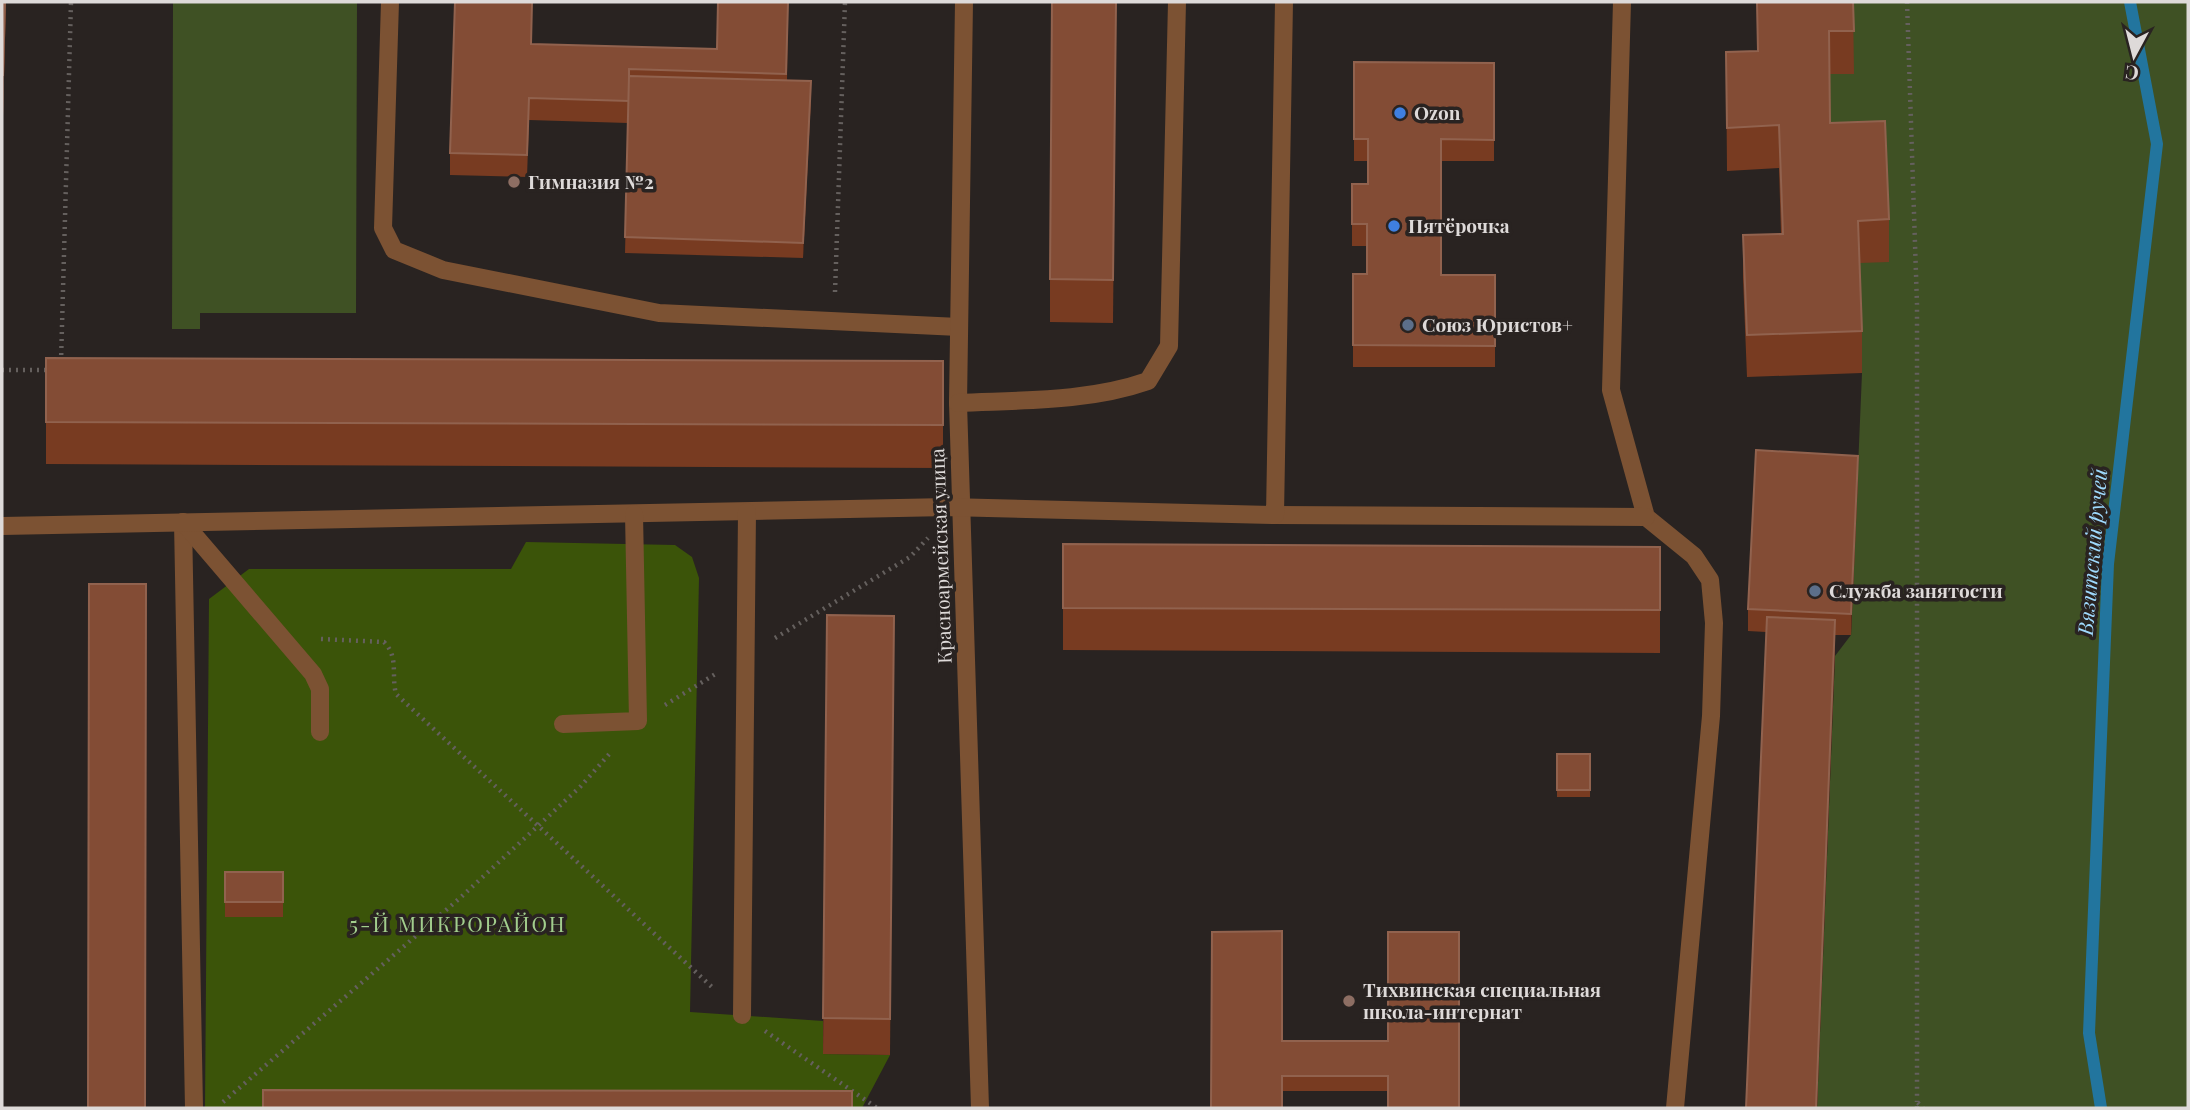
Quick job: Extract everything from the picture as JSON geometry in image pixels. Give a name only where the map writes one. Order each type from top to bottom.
[{"type":"street","points":[[390,2],[383,228],[394,250],[443,270],[659,313],[959,327]]},
{"type":"street","name":"Красноармейская улица","points":[[964,2],[958,403],[953,508],[980,1108]]},
{"type":"street","points":[[958,403],[1069,397],[1121,390],[1148,381],[1169,346],[1177,2]]},
{"type":"street","points":[[1275,515],[1284,2]]},
{"type":"street","points":[[1622,2],[1611,390],[1646,517],[1694,556],[1710,580],[1714,622],[1711,716],[1675,1108]]},
{"type":"street","points":[[2,526],[953,508],[1275,515],[1646,517]]},
{"type":"street","points":[[742,1015],[747,512]]},
{"type":"street","points":[[563,724],[638,721],[634,514]]},
{"type":"street","points":[[183,522],[313,674],[320,690],[320,732]]},
{"type":"street","points":[[183,522],[194,1108]]},
{"type":"path","points":[[2,370],[61,370],[71,2]]},
{"type":"path","points":[[834,321],[845,2]]},
{"type":"path","points":[[1907,2],[1917,304],[1917,1105],[1923,1108]]},
{"type":"path","points":[[215,1108],[460,898],[580,787],[638,721],[910,557],[953,508]]},
{"type":"path","points":[[281,638],[384,642],[392,650],[394,657],[393,680],[396,694],[742,1015],[877,1108]]},
{"type":"green space","points":[[173,2],[357,2],[356,313],[200,313],[200,329],[172,329]]},
{"type":"green space","points":[[1853,2],[2188,2],[2188,1108],[1817,1108],[1835,656],[1851,635],[1862,373],[1858,263],[1830,165],[1829,74],[1853,74]]},
{"type":"green space","points":[[526,542],[675,545],[692,557],[699,578],[690,1012],[823,1021],[823,1054],[890,1055],[862,1108],[205,1108],[209,599],[249,569],[511,569]]},
{"type":"building","points":[[2,2],[5,2],[3,75],[2,75]]},
{"type":"building","points":[[455,2],[532,2],[531,44],[717,49],[718,2],[788,2],[786,74],[629,69],[629,101],[529,98],[527,155],[450,153]]},
{"type":"building","points":[[1052,2],[1116,2],[1113,280],[1050,279]]},
{"type":"building","points":[[1757,2],[1853,2],[1854,31],[1829,31],[1830,123],[1885,121],[1889,219],[1858,221],[1862,331],[1747,335],[1743,235],[1783,234],[1779,125],[1727,128],[1726,52],[1758,51]]},
{"type":"building","points":[[1354,62],[1494,63],[1494,140],[1441,139],[1441,275],[1495,275],[1495,346],[1353,345],[1353,274],[1367,274],[1367,224],[1352,224],[1352,184],[1368,184],[1368,139],[1354,139]]},
{"type":"building","points":[[629,76],[811,81],[803,243],[625,237]]},
{"type":"building","points":[[46,358],[943,361],[943,425],[46,422]]},
{"type":"building","points":[[1756,450],[1858,456],[1851,614],[1748,609]]},
{"type":"building","points":[[1063,544],[1660,547],[1660,610],[1063,608]]},
{"type":"building","points":[[89,584],[146,584],[145,1108],[88,1108]]},
{"type":"building","points":[[827,615],[894,616],[890,1019],[823,1018]]},
{"type":"building","points":[[1767,617],[1835,620],[1816,1108],[1746,1108]]},
{"type":"building","points":[[1557,754],[1590,754],[1590,790],[1557,790]]},
{"type":"building","points":[[225,872],[283,872],[283,902],[225,902]]},
{"type":"building","points":[[1282,931],[1282,1041],[1388,1041],[1388,932],[1459,932],[1459,1108],[1388,1108],[1388,1076],[1282,1076],[1282,1108],[1211,1108],[1212,932]]},
{"type":"building","points":[[263,1090],[852,1091],[852,1108],[263,1108]]},
{"type":"waterway","name":"Вязитский ручей","points":[[2101,1108],[2089,1033],[2108,564],[2157,144],[2130,2]]},
{"type":"place","name":"Ozon","points":[[1400,113]]},
{"type":"place","name":"Гимназия №2","points":[[514,182]]},
{"type":"place","name":"Пятёрочка","points":[[1394,226]]},
{"type":"place","name":"Союз Юристов+","points":[[1408,325]]},
{"type":"place","name":"Служба занятости","points":[[1815,591]]},
{"type":"place","name":"Тихвинская специальная школа-интернат","points":[[1349,1001]]},
{"type":"district","name":"5-Й МИКРОРАЙОН","points":[[458,925]]}]
